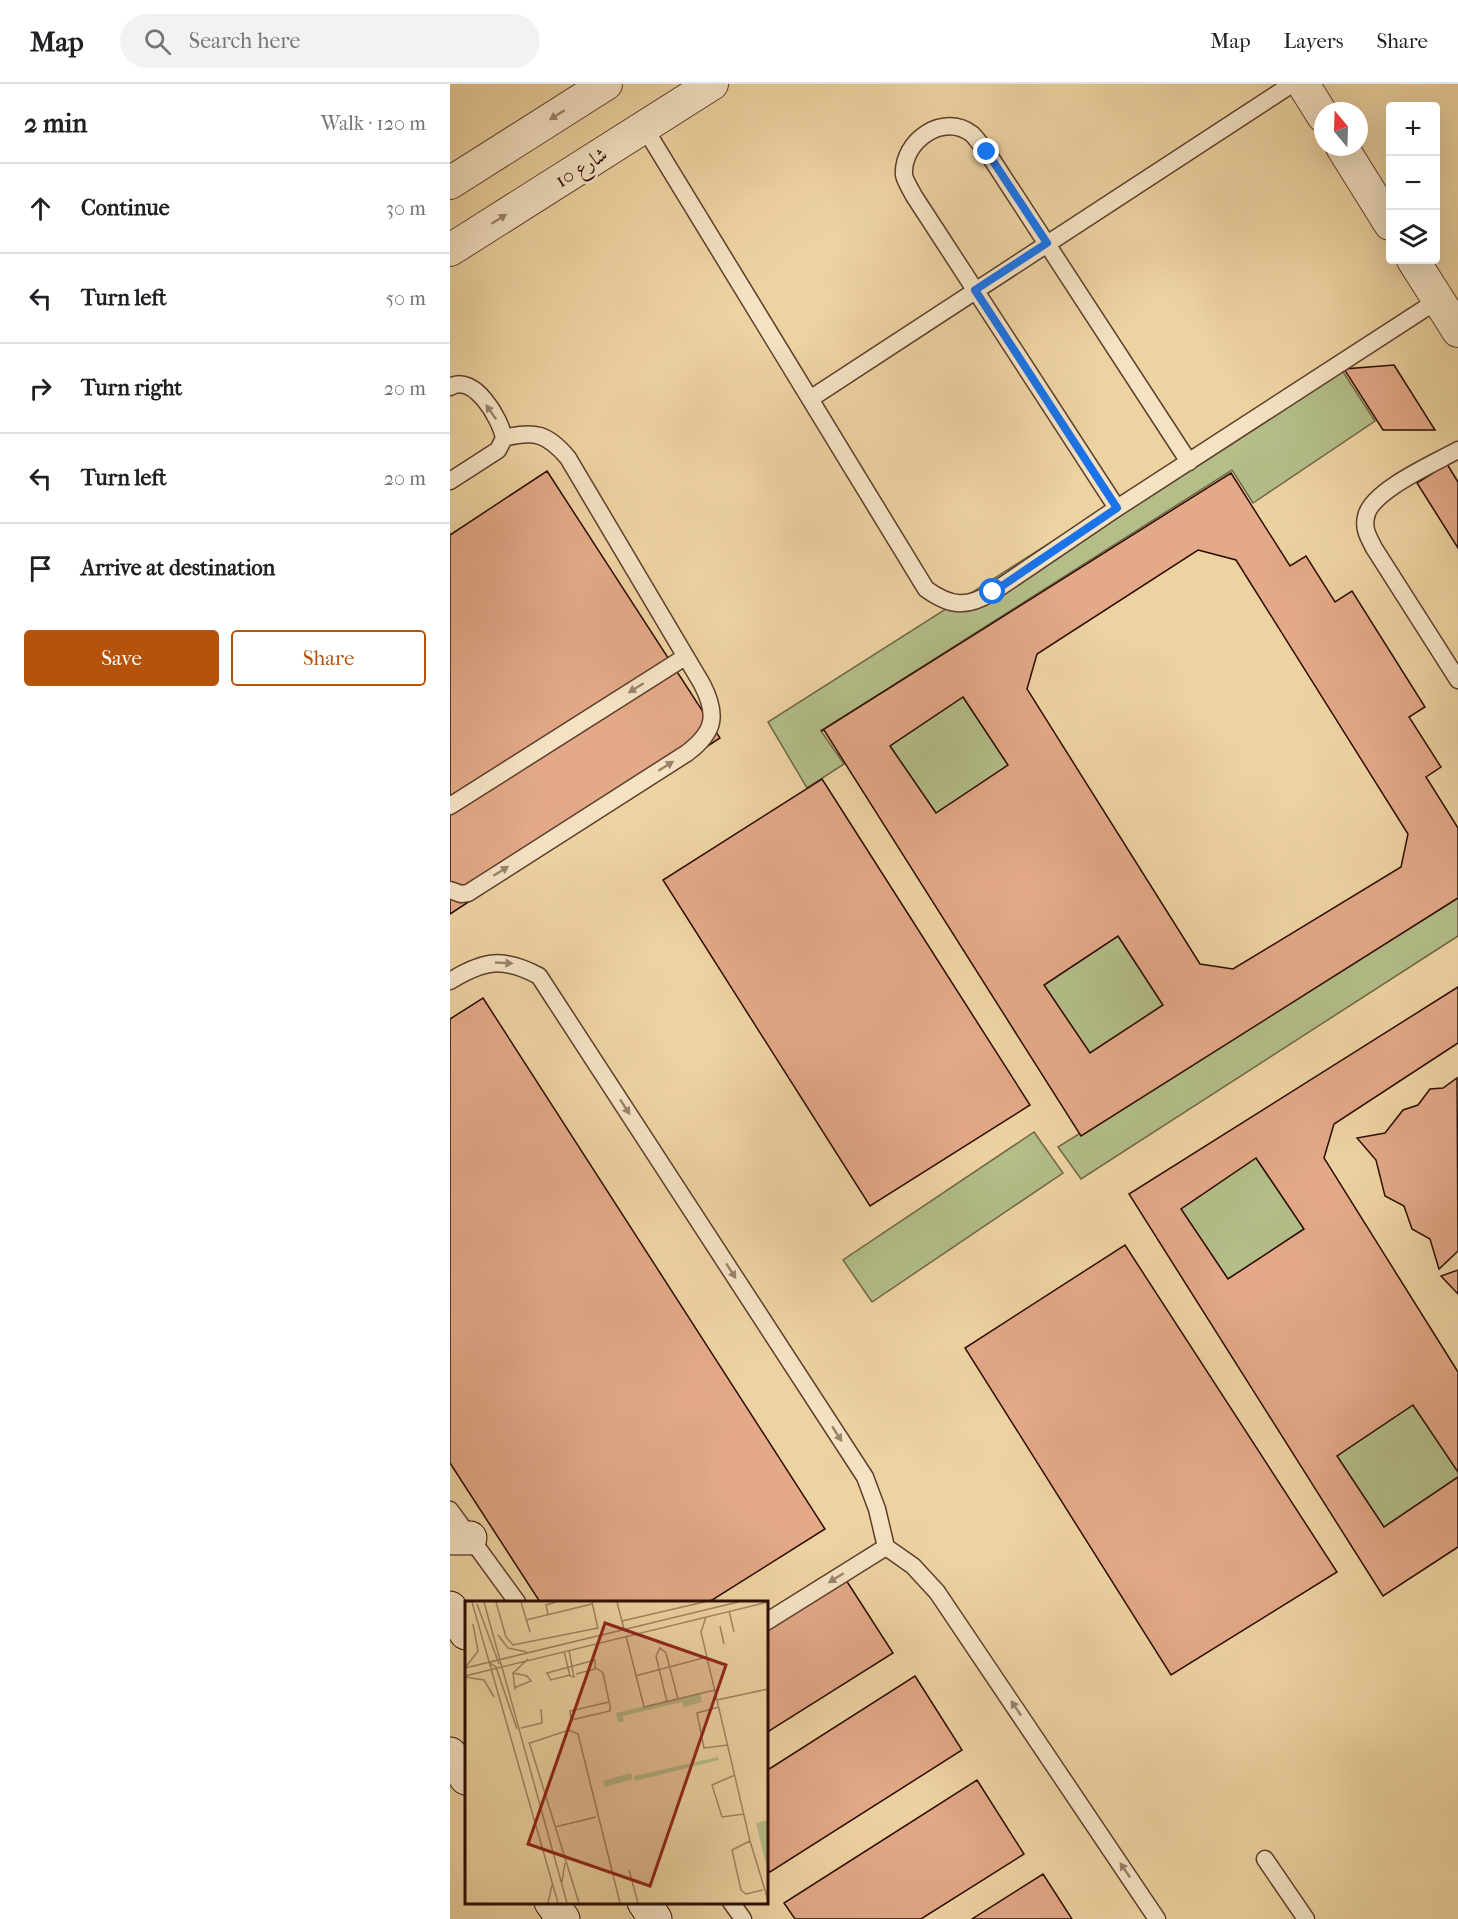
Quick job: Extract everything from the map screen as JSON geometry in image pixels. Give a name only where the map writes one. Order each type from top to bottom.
[{"type":"main road","points":[[450,1608],[465,1631]]},
{"type":"main road","points":[[450,1754],[465,1776]]},
{"type":"main road","points":[[552,1904],[563,1919]]},
{"type":"main road","points":[[645,1904],[655,1919]]},
{"type":"street","points":[[450,183],[606,84]]},
{"type":"street","name":"شارع 10","points":[[450,250],[712,84]]},
{"type":"street","points":[[1303,84],[1314,102]]},
{"type":"street","points":[[1348,156],[1386,218]]},
{"type":"street","points":[[1416,264],[1458,331]]},
{"type":"lane","points":[[810,399],[1292,84]]},
{"type":"lane","points":[[1117,508],[904,176],[908,151],[924,133],[947,126],[971,133],[987,152],[1189,462]]},
{"type":"lane","points":[[644,127],[926,589],[941,600],[959,605],[978,602],[1117,508],[1438,300]]},
{"type":"lane","points":[[450,387],[464,384],[472,387],[498,423],[504,438],[498,450],[450,481]]},
{"type":"lane","points":[[450,890],[461,894],[468,892],[703,741],[712,723],[712,702],[563,452],[542,436],[525,433],[504,438]]},
{"type":"lane","points":[[1458,450],[1372,502],[1366,517],[1366,534],[1458,680]]},
{"type":"lane","points":[[450,806],[685,657]]},
{"type":"lane","points":[[450,981],[489,962],[516,964],[539,976],[865,1477],[880,1519],[886,1547],[913,1566],[937,1592],[1157,1919]]},
{"type":"lane","points":[[450,1510],[460,1538],[516,1601]]},
{"type":"lane","points":[[768,1621],[886,1547]]},
{"type":"lane","points":[[1265,1858],[1306,1919]]},
{"type":"lane","points":[[732,1904],[743,1919]]},
{"type":"green space","points":[[1336,361],[1375,421],[1253,503],[1232,470],[821,731],[844,764],[807,788],[768,722]]},
{"type":"green space","points":[[963,697],[1008,765],[936,813],[890,746]]},
{"type":"green space","points":[[1458,897],[1458,936],[1081,1179],[1058,1147]]},
{"type":"green space","points":[[1118,936],[1163,1005],[1090,1053],[1044,985]]},
{"type":"green space","points":[[1034,1132],[1063,1173],[872,1302],[843,1260]]},
{"type":"green space","points":[[1256,1158],[1304,1229],[1228,1279],[1181,1209]]},
{"type":"green space","points":[[1413,1405],[1458,1472],[1458,1477],[1384,1527],[1337,1456]]},
{"type":"building","points":[[1394,365],[1435,430],[1383,430],[1344,369]]},
{"type":"building","points":[[1447,464],[1458,482],[1458,548],[1417,483]]},
{"type":"building","points":[[547,471],[720,738],[450,914],[450,535]]},
{"type":"building","points":[[1231,473],[1290,566],[1306,556],[1335,602],[1352,591],[1425,707],[1409,717],[1441,767],[1426,777],[1458,828],[1458,898],[1081,1136],[824,730],[821,731]],"holes":[[[1198,550],[1236,560],[1408,834],[1401,867],[1233,969],[1200,964],[1027,689],[1037,654]],[[963,697],[1008,765],[936,813],[890,746]],[[1118,936],[1163,1005],[1090,1053],[1044,985]]]},
{"type":"building","points":[[822,779],[1030,1105],[870,1206],[663,880]]},
{"type":"building","points":[[1458,987],[1458,1043],[1334,1124],[1324,1158],[1458,1372],[1458,1472],[1413,1405],[1337,1456],[1384,1527],[1458,1477],[1458,1547],[1383,1596],[1129,1194]],"holes":[[[1256,1158],[1304,1229],[1228,1279],[1181,1209]]]},
{"type":"building","points":[[483,998],[825,1529],[711,1601],[539,1601],[450,1463],[450,1019]]},
{"type":"building","points":[[1457,1078],[1458,1251],[1439,1269],[1430,1239],[1412,1229],[1404,1206],[1385,1196],[1376,1160],[1357,1138],[1385,1133],[1403,1110],[1418,1105],[1430,1089],[1443,1088]]},
{"type":"building","points":[[1125,1245],[1337,1572],[1171,1675],[965,1348]]},
{"type":"building","points":[[1458,1270],[1458,1294],[1441,1276]]},
{"type":"building","points":[[846,1580],[893,1653],[768,1732],[768,1629]]},
{"type":"building","points":[[915,1676],[962,1750],[770,1872],[768,1870],[768,1770]]},
{"type":"building","points":[[977,1780],[1024,1854],[921,1919],[795,1919],[784,1903]]},
{"type":"building","points":[[1043,1874],[1072,1919],[972,1919]]},
{"type":"route","points":[[987,152],[1047,243],[975,290],[1117,508],[993,592]]}]
